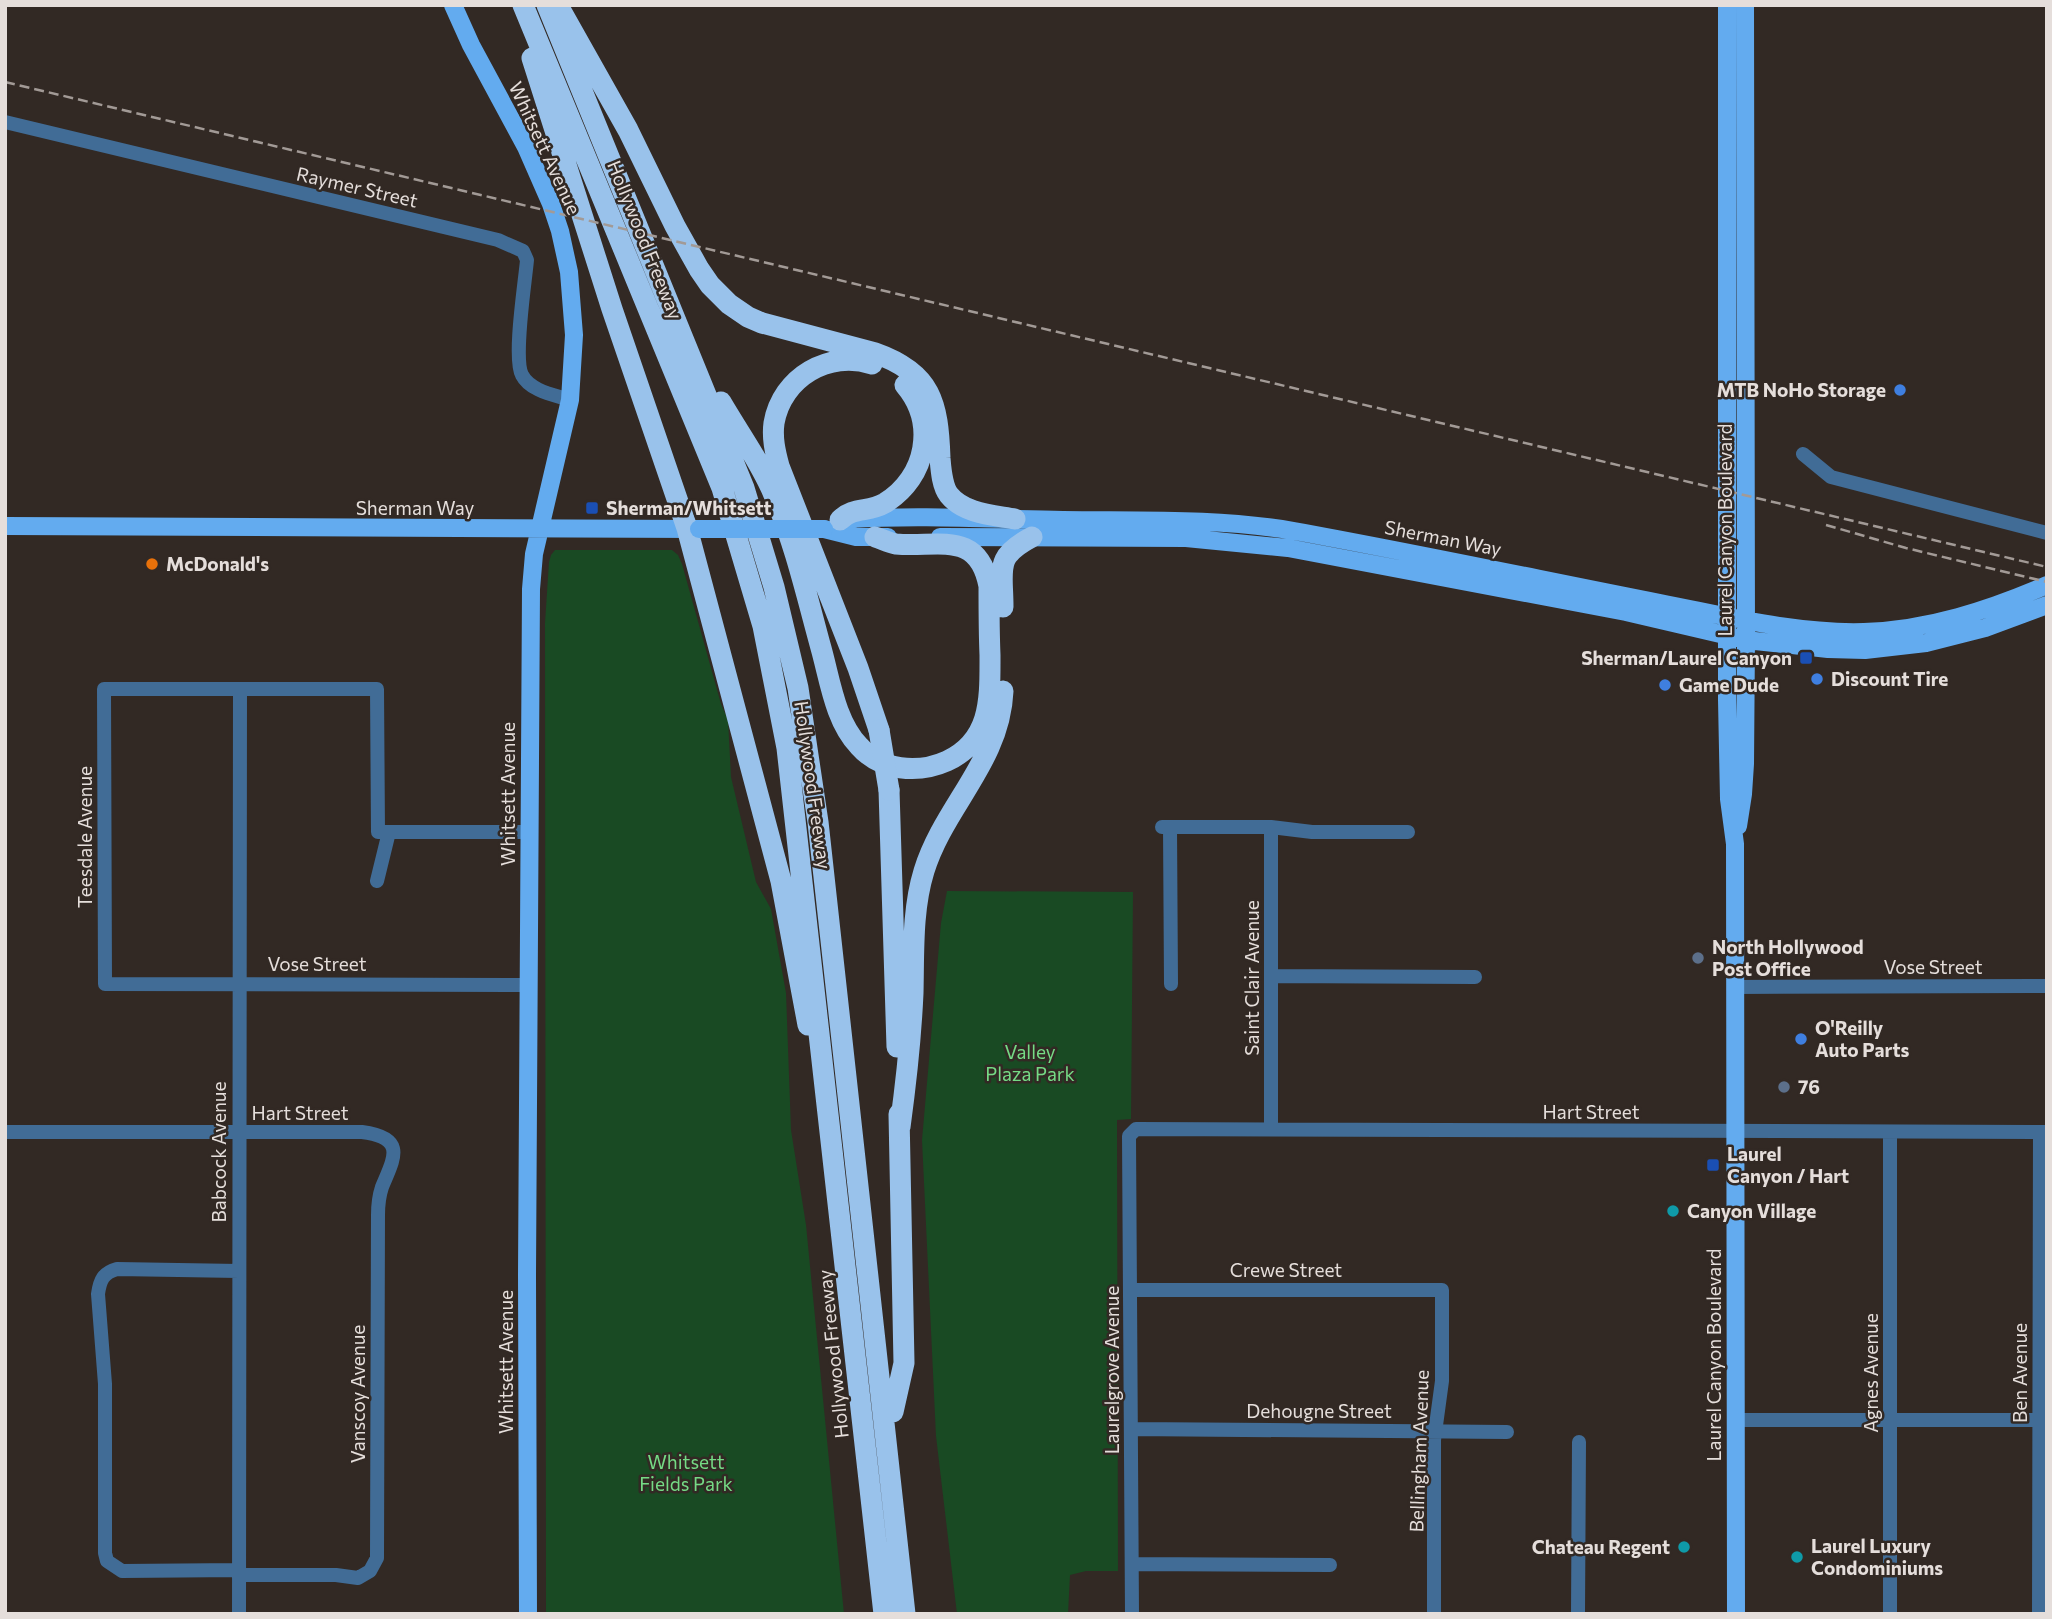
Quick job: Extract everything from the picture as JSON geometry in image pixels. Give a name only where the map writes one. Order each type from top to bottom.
[{"type":"highway","points":[[517,5],[566,168],[693,528],[782,881],[801,992],[829,1117]]},
{"type":"highway","name":"Hollywood Freeway","points":[[523,5],[722,488],[747,567],[776,682],[787,748],[884,1614]]},
{"type":"highway","points":[[537,5],[724,461],[758,561],[780,647],[799,740],[811,832],[898,1614]]},
{"type":"highway","points":[[547,5],[744,488],[774,587],[798,688],[818,822],[905,1614]]},
{"type":"highway","points":[[557,5],[628,130],[675,226],[710,285],[729,304],[762,323],[891,358],[910,370],[921,381],[935,406],[939,422],[941,472],[949,495],[976,512],[1015,519]]},
{"type":"highway","name":"Hollywood Freeway","points":[[557,5],[721,402],[755,493],[779,569],[809,694],[827,810],[915,1614]]},
{"type":"highway","points":[[832,524],[849,511],[877,507],[897,494],[914,474],[924,447],[922,414],[906,386],[879,366],[852,360],[839,360],[815,368],[793,384],[777,413],[773,438],[779,466],[858,668],[879,730],[889,790],[900,1127],[904,1363],[892,1412]]},
{"type":"highway","points":[[721,402],[774,494],[802,577],[838,707],[852,738],[872,758],[892,766],[929,768],[961,752],[978,733],[985,719],[990,692],[989,586],[986,573],[973,553],[962,546],[894,544],[875,537]]},
{"type":"highway","points":[[900,1127],[913,997],[918,894],[932,850],[996,736],[1004,685],[1004,561],[1009,551],[1032,537]]},
{"type":"main road","name":"Whitsett Avenue","points":[[453,5],[471,46],[526,147],[560,231],[569,272],[573,335],[570,400],[534,554],[531,589],[527,1614]]},
{"type":"main road","name":"Laurel Canyon Boulevard","points":[[1727,5],[1736,189],[1746,621],[1744,794],[1735,844]]},
{"type":"main road","name":"Laurel Canyon Boulevard","points":[[1736,1614],[1735,844],[1729,799],[1727,616],[1736,189],[1745,5]]},
{"type":"main road","name":"Sherman Way","points":[[5,526],[540,530],[1015,519],[1188,529],[1290,539],[1518,583],[1746,621],[1828,631],[1864,632],[1943,621],[1982,610],[2047,585]]},
{"type":"main road","name":"Sherman Way","points":[[832,524],[856,537],[1032,537],[1188,529]]},
{"type":"main road","name":"Sherman Way","points":[[1518,583],[1727,636],[1828,649],[1897,648],[1953,637],[2047,605]]},
{"type":"street","name":"Raymer Street","points":[[5,122],[499,240],[523,251],[527,260],[519,357],[522,375],[534,387],[570,400]]},
{"type":"street","points":[[1803,454],[1830,477],[2047,533]]},
{"type":"street","name":"Teesdale Avenue","points":[[105,984],[104,690],[240,690]]},
{"type":"street","points":[[240,690],[377,690],[383,832],[377,881]]},
{"type":"street","name":"Babcock Avenue","points":[[239,1614],[240,690]]},
{"type":"street","points":[[1171,984],[1166,827],[1271,827],[1312,832],[1408,832]]},
{"type":"street","name":"Saint Clair Avenue","points":[[1271,827],[1271,1129]]},
{"type":"street","points":[[383,832],[528,832]]},
{"type":"street","points":[[1272,976],[1475,977]]},
{"type":"street","name":"Vose Street","points":[[105,984],[528,985]]},
{"type":"street","name":"Vose Street","points":[[1735,987],[2047,986]]},
{"type":"street","name":"Hart Street","points":[[1136,1129],[2043,1132]]},
{"type":"street","name":"Laurelgrove Avenue","points":[[1132,1614],[1129,1136],[1136,1129]]},
{"type":"street","name":"Hart Street","points":[[5,1132],[362,1132],[386,1139],[394,1153],[393,1162],[381,1189],[378,1215]]},
{"type":"street","name":"Agnes Avenue","points":[[1890,1132],[1890,1614]]},
{"type":"street","name":"Ben Avenue","points":[[2039,1614],[2043,1420],[2043,1132]]},
{"type":"street","name":"Vanscoy Avenue","points":[[239,1573],[358,1578],[370,1571],[377,1550],[378,1215]]},
{"type":"street","points":[[239,1271],[117,1269],[104,1275],[99,1294],[104,1384],[105,1553],[110,1565],[122,1571],[239,1573]]},
{"type":"street","name":"Crewe Street","points":[[1131,1290],[1441,1290]]},
{"type":"street","name":"Bellingham Avenue","points":[[1434,1614],[1436,1431],[1442,1381],[1441,1290]]},
{"type":"street","points":[[1736,1420],[2043,1420]]},
{"type":"street","name":"Dehougne Street","points":[[1131,1429],[1507,1432]]},
{"type":"street","points":[[1578,1614],[1579,1442]]},
{"type":"street","points":[[1132,1564],[1330,1565]]},
{"type":"green space","name":"Whitsett Fields Park","points":[[555,550],[672,550],[678,555],[728,720],[731,777],[756,882],[771,909],[786,993],[791,1130],[806,1225],[844,1614],[546,1614],[545,623],[549,562]]},
{"type":"green space","name":"Valley Plaza Park","points":[[947,891],[1133,892],[1131,1119],[1117,1120],[1118,1571],[1086,1571],[1070,1575],[1068,1614],[957,1614],[936,1436],[922,1140],[941,923]]},
{"type":"railway","points":[[5,82],[2047,567]]},
{"type":"railway","points":[[1826,525],[1906,548],[2047,582]]},
{"type":"place","name":"MTB NoHo Storage","points":[[1900,390]]},
{"type":"place","name":"Sherman/Whitsett","points":[[592,508]]},
{"type":"place","name":"McDonald's","points":[[152,564]]},
{"type":"place","name":"Sherman/Laurel Canyon","points":[[1806,658]]},
{"type":"place","name":"Discount Tire","points":[[1817,679]]},
{"type":"place","name":"Game Dude","points":[[1665,685]]},
{"type":"place","name":"North Hollywood Post Office","points":[[1698,958]]},
{"type":"place","name":"O'Reilly Auto Parts","points":[[1801,1039]]},
{"type":"place","name":"76","points":[[1784,1087]]},
{"type":"place","name":"Laurel Canyon / Hart","points":[[1713,1165]]},
{"type":"place","name":"Canyon Village","points":[[1673,1211]]},
{"type":"place","name":"Chateau Regent","points":[[1684,1547]]},
{"type":"place","name":"Laurel Luxury Condominiums","points":[[1797,1557]]}]
